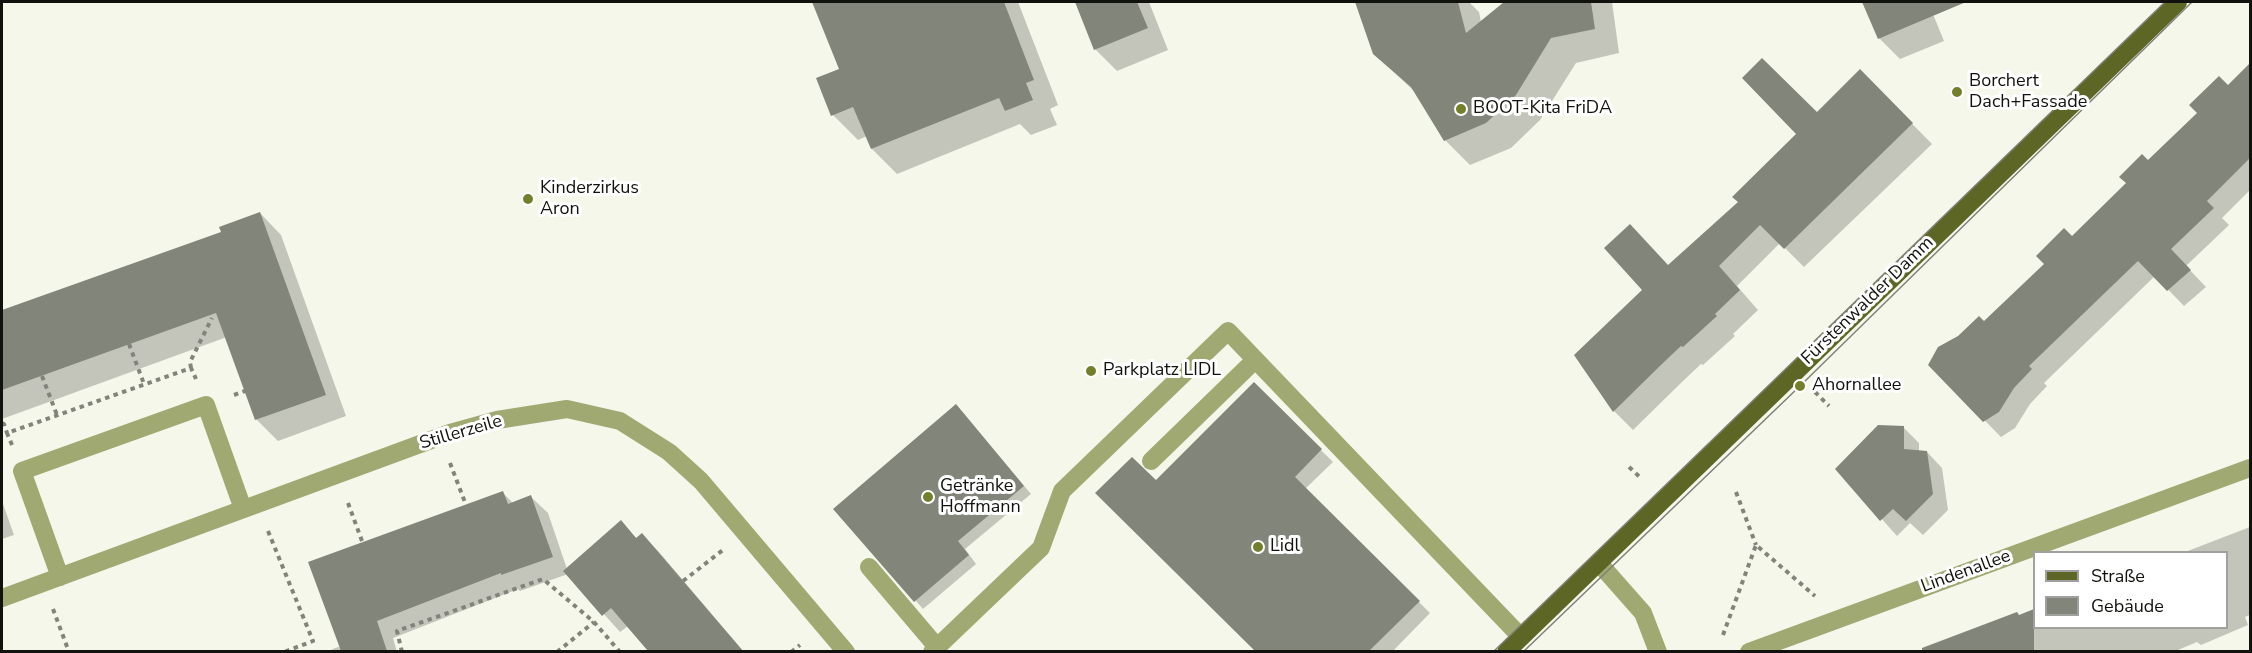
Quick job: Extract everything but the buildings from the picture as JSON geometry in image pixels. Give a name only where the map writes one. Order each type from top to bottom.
[{"type":"main road","name":"Fürstenwalder Damm","points":[[1506,651],[2178,2]]},
{"type":"street","points":[[869,567],[935,649],[1041,548],[1062,491],[1228,331],[1521,637]]},
{"type":"street","points":[[1151,461],[1255,360]]},
{"type":"street","points":[[52,580],[22,471],[206,405],[250,507]]},
{"type":"street","name":"Stillerzeile","points":[[2,598],[440,437],[497,420],[567,409],[620,421],[669,452],[701,481],[846,651]]},
{"type":"street","name":"Lindenallee","points":[[1749,651],[2250,468]]},
{"type":"street","points":[[1598,562],[1643,613],[1658,651]]},
{"type":"path","points":[[206,405],[190,362],[212,318]]},
{"type":"path","points":[[129,344],[144,384]]},
{"type":"path","points":[[7,433],[191,368]]},
{"type":"path","points":[[42,376],[57,415]]},
{"type":"path","points":[[1813,390],[1830,406]]},
{"type":"path","points":[[2,423],[22,471]]},
{"type":"path","points":[[440,437],[466,504]]},
{"type":"path","points":[[1629,467],[1647,484]]},
{"type":"path","points":[[338,474],[362,541]]},
{"type":"path","points":[[1737,492],[1756,545],[1816,597]]},
{"type":"path","points":[[250,507],[313,641],[284,651]]},
{"type":"path","points":[[683,581],[744,533]]},
{"type":"path","points":[[1723,635],[1756,545]]},
{"type":"path","points":[[402,651],[397,631],[543,579],[594,622],[620,651]]},
{"type":"path","points":[[52,580],[69,651]]},
{"type":"path","points":[[556,651],[594,622]]},
{"type":"tram line","points":[[1493,652],[2165,2]]},
{"type":"tram line","points":[[1523,652],[1800,386],[2192,2]]},
{"type":"place","name":"Borchert Dach+Fassade","points":[[1957,92]]},
{"type":"place","name":"BOOT-Kita FriDA","points":[[1461,109]]},
{"type":"place","name":"Kinderzirkus Aron","points":[[528,199]]},
{"type":"place","name":"Parkplatz LIDL","points":[[1091,371]]},
{"type":"place","name":"Ahornallee","points":[[1800,386]]},
{"type":"place","name":"Getränke Hoffmann","points":[[928,497]]},
{"type":"place","name":"Lidl","points":[[1258,547]]}]
